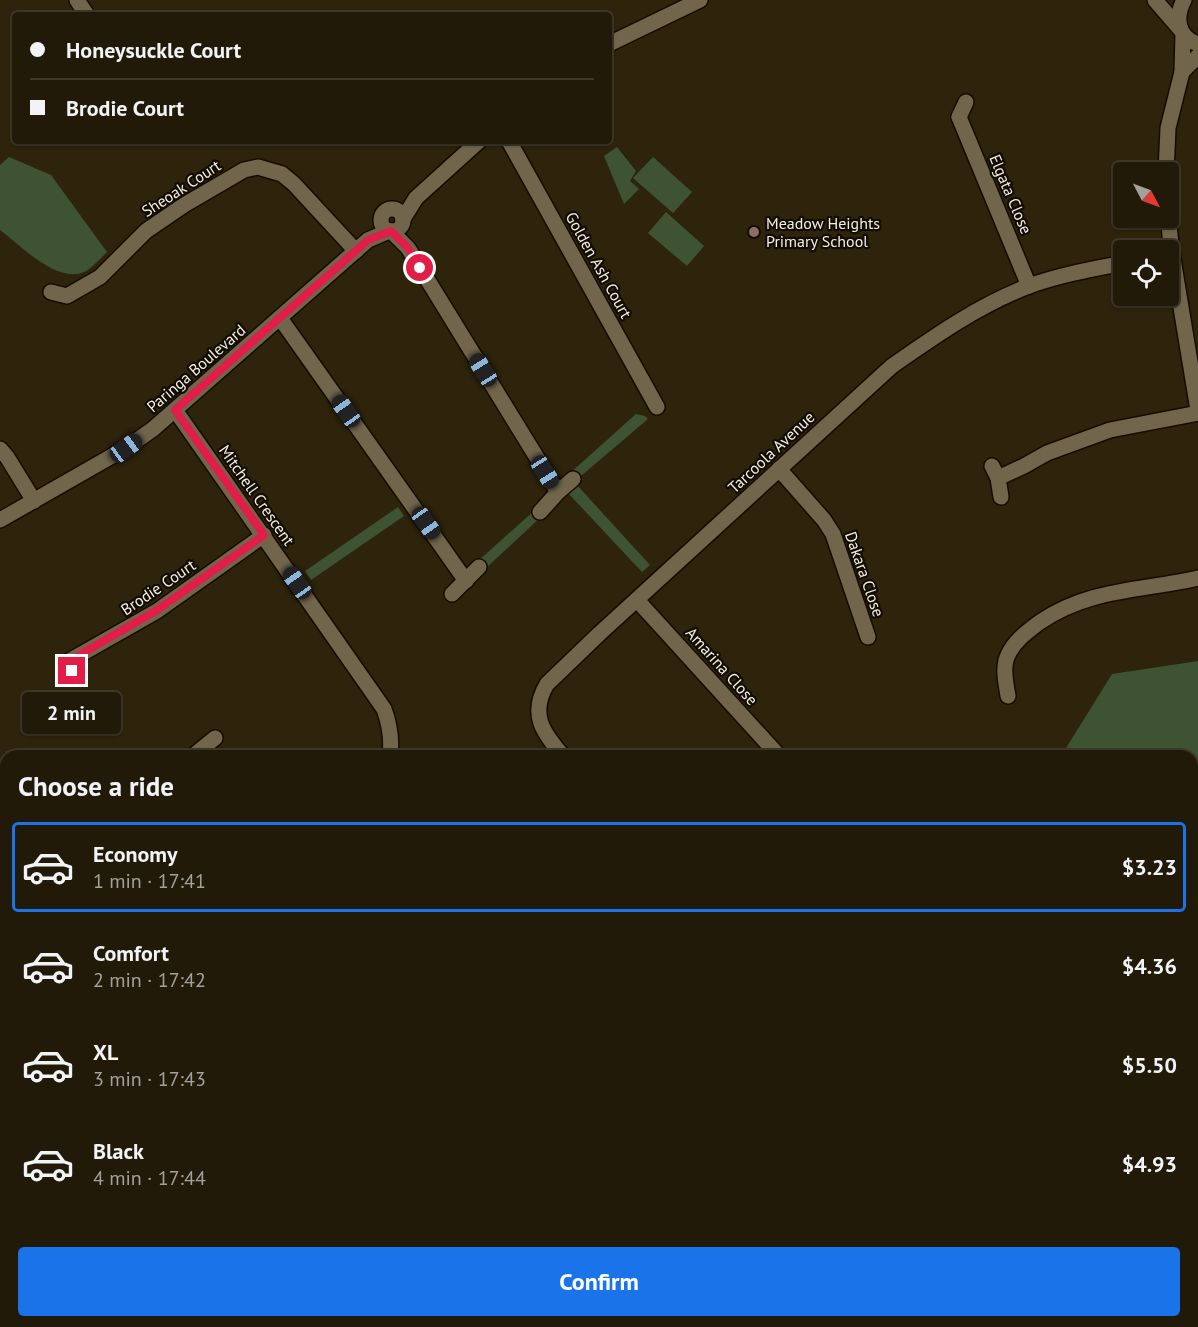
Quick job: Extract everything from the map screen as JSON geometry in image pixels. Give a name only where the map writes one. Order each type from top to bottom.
[{"type":"street","points":[[612,43],[700,0]]},
{"type":"street","points":[[1155,0],[1188,40],[1198,44]]},
{"type":"street","points":[[1166,162],[1168,128],[1182,72],[1182,32],[1178,19],[1179,9],[1184,0]]},
{"type":"street","points":[[1182,72],[1198,56]]},
{"type":"street","name":"Elgata Close","points":[[966,102],[953,118],[1029,286]]},
{"type":"street","points":[[387,227],[399,229],[400,216],[469,144]]},
{"type":"street","name":"Golden Ash Court","points":[[511,144],[655,409]]},
{"type":"street","name":"Sheoak Court","points":[[51,292],[67,296],[89,284],[100,277],[147,231],[223,181],[244,170],[258,167],[282,174],[294,184],[356,251]]},
{"type":"street","points":[[400,216],[384,211],[387,227],[408,248],[558,492]]},
{"type":"street","points":[[400,216],[408,248]]},
{"type":"street","name":"Paringa Boulevard","points":[[0,520],[126,448],[175,410],[368,240],[387,227]]},
{"type":"street","name":"Tarcoola Avenue","points":[[557,750],[540,725],[538,710],[541,694],[547,684],[892,366],[992,302],[1029,286],[1113,265]]},
{"type":"street","points":[[1001,497],[995,472],[1024,466],[1047,453],[1110,430],[1198,412],[1179,305]]},
{"type":"street","points":[[280,318],[466,580]]},
{"type":"street","name":"Mitchell Crescent","points":[[175,410],[384,709],[390,723],[391,750]]},
{"type":"street","points":[[0,449],[34,501]]},
{"type":"street","name":"Dakara Close","points":[[779,469],[824,520],[833,534],[869,640]]},
{"type":"street","points":[[540,512],[573,479]]},
{"type":"street","name":"Brodie Court","points":[[66,663],[157,610],[264,535]]},
{"type":"street","points":[[453,594],[479,567]]},
{"type":"street","points":[[1008,696],[1005,666],[1008,654],[1018,640],[1049,616],[1066,607],[1111,592],[1198,578]]},
{"type":"street","name":"Amarina Close","points":[[638,600],[774,750]]},
{"type":"street","points":[[201,750],[219,737]]},
{"type":"green space","points":[[617,147],[636,171],[630,181],[639,189],[624,204],[604,156]]},
{"type":"green space","points":[[9,157],[51,175],[107,252],[89,269],[75,274],[52,269],[29,254],[0,230],[0,165]]},
{"type":"green space","points":[[653,157],[692,192],[673,213],[633,178]]},
{"type":"green space","points":[[666,212],[704,246],[687,266],[648,233]]},
{"type":"green space","points":[[636,414],[648,419],[575,481],[569,474]]},
{"type":"green space","points":[[570,483],[577,485],[650,565],[642,572],[568,493]]},
{"type":"green space","points":[[398,507],[404,516],[311,580],[305,571]]},
{"type":"green space","points":[[536,509],[542,516],[484,570],[477,562]]},
{"type":"green space","points":[[1198,661],[1198,750],[1065,750],[1112,674]]},
{"type":"place","name":"Meadow Heights Primary School","points":[[754,232]]},
{"type":"route","points":[[72,671],[69,661],[157,610],[264,535],[175,410],[368,240],[391,231],[408,248],[420,268]]}]
